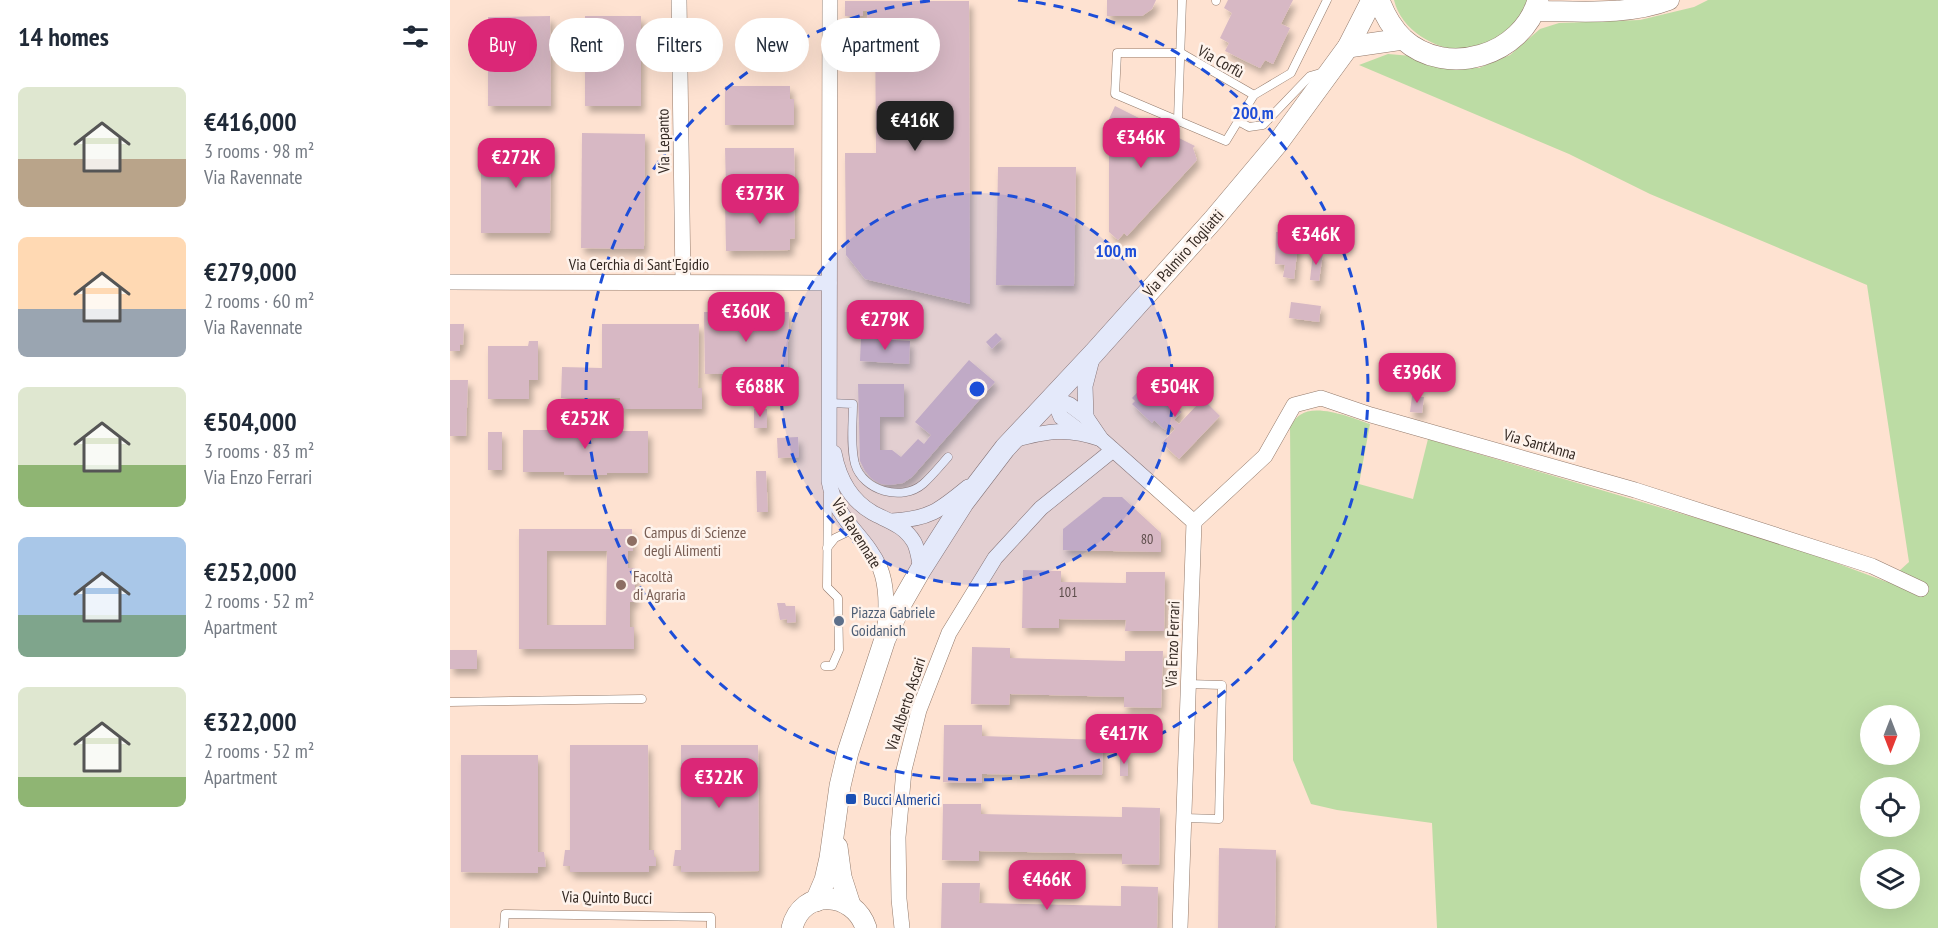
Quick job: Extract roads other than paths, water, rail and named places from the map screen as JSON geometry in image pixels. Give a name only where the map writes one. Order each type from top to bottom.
[{"type":"main road","name":"Via Palmiro Togliatti","points":[[921,568],[963,503],[1009,444],[1214,219],[1277,144],[1348,47],[1372,0]]},
{"type":"main road","points":[[1379,0],[1385,16],[1403,39],[1416,48],[1449,59],[1468,59],[1494,51],[1516,37],[1527,25],[1537,5]]},
{"type":"main road","points":[[1348,47],[1403,39]]},
{"type":"main road","name":"Via Ravennate","points":[[816,901],[825,880],[835,832],[840,786],[848,752],[885,639],[921,568]]},
{"type":"main road","name":"Via Ravennate","points":[[835,832],[841,877],[850,905],[858,911],[866,928]]},
{"type":"main road","points":[[791,926],[806,906],[816,901],[828,898],[850,905]]},
{"type":"street","name":"Via Lepanto","points":[[679,0],[683,282]]},
{"type":"street","name":"Via Ravennate","points":[[830,0],[829,481],[833,498],[840,511],[873,555],[882,576],[886,604],[885,639]]},
{"type":"street","points":[[1570,0],[1589,11]]},
{"type":"street","points":[[1537,5],[1589,11],[1620,11],[1656,5],[1669,0]]},
{"type":"street","name":"Via Cerchia di Sant'Egidio","points":[[450,282],[829,283]]},
{"type":"street","points":[[1083,424],[1087,372],[1094,353]]},
{"type":"street","points":[[1053,398],[1070,405],[1083,424],[1194,522]]},
{"type":"street","name":"Via Sant'Anna","points":[[1194,522],[1264,456],[1294,405],[1322,398],[1371,415],[1635,490],[1872,566],[1922,589]]},
{"type":"street","points":[[1009,444],[1083,424]]},
{"type":"street","name":"Via Ravennate","points":[[829,427],[837,470],[848,491],[874,514],[892,520],[906,532],[914,543],[921,568]]},
{"type":"street","name":"Via Palmiro Togliatti","points":[[892,520],[924,517],[942,508],[974,482],[1009,444]]},
{"type":"street","name":"Via Alberto Ascari","points":[[902,928],[898,837],[904,770],[919,710],[949,633],[995,558],[1041,508],[1113,450]]},
{"type":"street","name":"Via Enzo Ferrari","points":[[1180,928],[1194,522]]},
{"type":"lane","name":"Via Corfù","points":[[1178,120],[1182,0]]},
{"type":"lane","points":[[1254,95],[1291,73],[1327,0]]},
{"type":"lane","name":"Via Corfù","points":[[1117,53],[1180,53],[1254,95],[1226,141],[1115,94],[1117,53]]},
{"type":"lane","points":[[1238,121],[1249,127],[1263,124],[1310,76],[1331,70]]},
{"type":"lane","points":[[830,403],[853,404],[854,461],[861,476],[881,490],[893,493],[909,492],[922,485],[948,457]]},
{"type":"lane","points":[[825,666],[832,666],[839,650],[838,598],[828,587],[829,481]]},
{"type":"lane","points":[[827,548],[835,538],[854,529]]},
{"type":"lane","points":[[1184,818],[1219,819],[1222,685],[1188,684]]},
{"type":"lane","points":[[450,702],[642,699]]},
{"type":"lane","name":"Via Quinto Bucci","points":[[504,928],[505,914],[711,917],[711,928]]},
{"type":"place","name":"Campus di Scienze degli Alimenti","points":[[632,541]]},
{"type":"place","name":"Facoltà di Agraria","points":[[621,585]]},
{"type":"place","name":"Piazza Gabriele Goidanich","points":[[839,621]]},
{"type":"place","name":"Bucci Almerici","points":[[851,799]]}]
